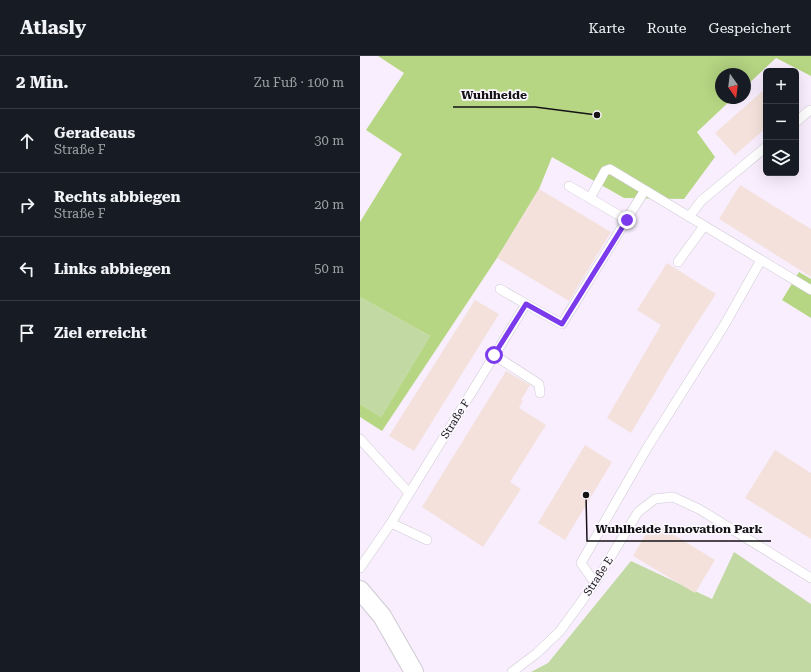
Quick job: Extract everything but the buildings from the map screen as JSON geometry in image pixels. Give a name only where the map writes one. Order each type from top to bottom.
[{"type":"street","points":[[360,590],[382,616],[414,672]]},
{"type":"lane","points":[[799,119],[810,110]]},
{"type":"lane","points":[[689,217],[701,201],[763,149]]},
{"type":"lane","points":[[590,198],[605,172],[610,169],[811,290]]},
{"type":"lane","points":[[569,186],[627,220]]},
{"type":"lane","points":[[500,289],[562,324],[645,190]]},
{"type":"lane","points":[[678,262],[704,226]]},
{"type":"lane","points":[[595,583],[581,563],[647,448],[725,324],[762,260]]},
{"type":"lane","name":"Straße F","points":[[360,568],[391,523],[526,304]]},
{"type":"lane","points":[[494,355],[539,384],[540,393]]},
{"type":"lane","points":[[360,439],[409,494]]},
{"type":"lane","name":"Straße E","points":[[512,672],[537,653],[560,631],[595,583],[638,512],[654,499],[673,497],[699,510],[811,578]]},
{"type":"lane","points":[[391,523],[427,540]]},
{"type":"shaded area","points":[[360,56],[378,56],[624,198],[684,199],[697,132],[727,104],[751,104],[751,81],[763,70],[763,176],[799,176],[799,70],[811,76],[811,279],[799,272],[782,300],[811,318],[811,672],[360,672]]},
{"type":"shaded area","points":[[776,58],[795,68],[765,68]]},
{"type":"green space","points":[[378,56],[811,56],[811,76],[799,70],[799,68],[795,68],[776,58],[765,68],[763,68],[763,70],[751,81],[751,68],[715,68],[715,104],[727,104],[697,132],[715,157],[684,199],[624,198],[552,157],[539,189],[497,258],[382,431],[360,417],[360,404],[381,417],[430,336],[360,297],[360,222],[402,154],[366,130],[404,73]]},
{"type":"green space","points":[[799,272],[811,279],[811,318],[782,300]]},
{"type":"green space","points":[[360,297],[430,336],[381,417],[360,404]]},
{"type":"green space","points":[[734,552],[811,604],[811,672],[531,672],[548,663],[631,561],[712,599]]},
{"type":"place","name":"Wuhlheide","points":[[597,115]]},
{"type":"place","name":"Wuhlheide Innovation Park","points":[[586,495]]},
{"type":"route","points":[[494,355],[526,304],[562,324],[627,220]]}]
